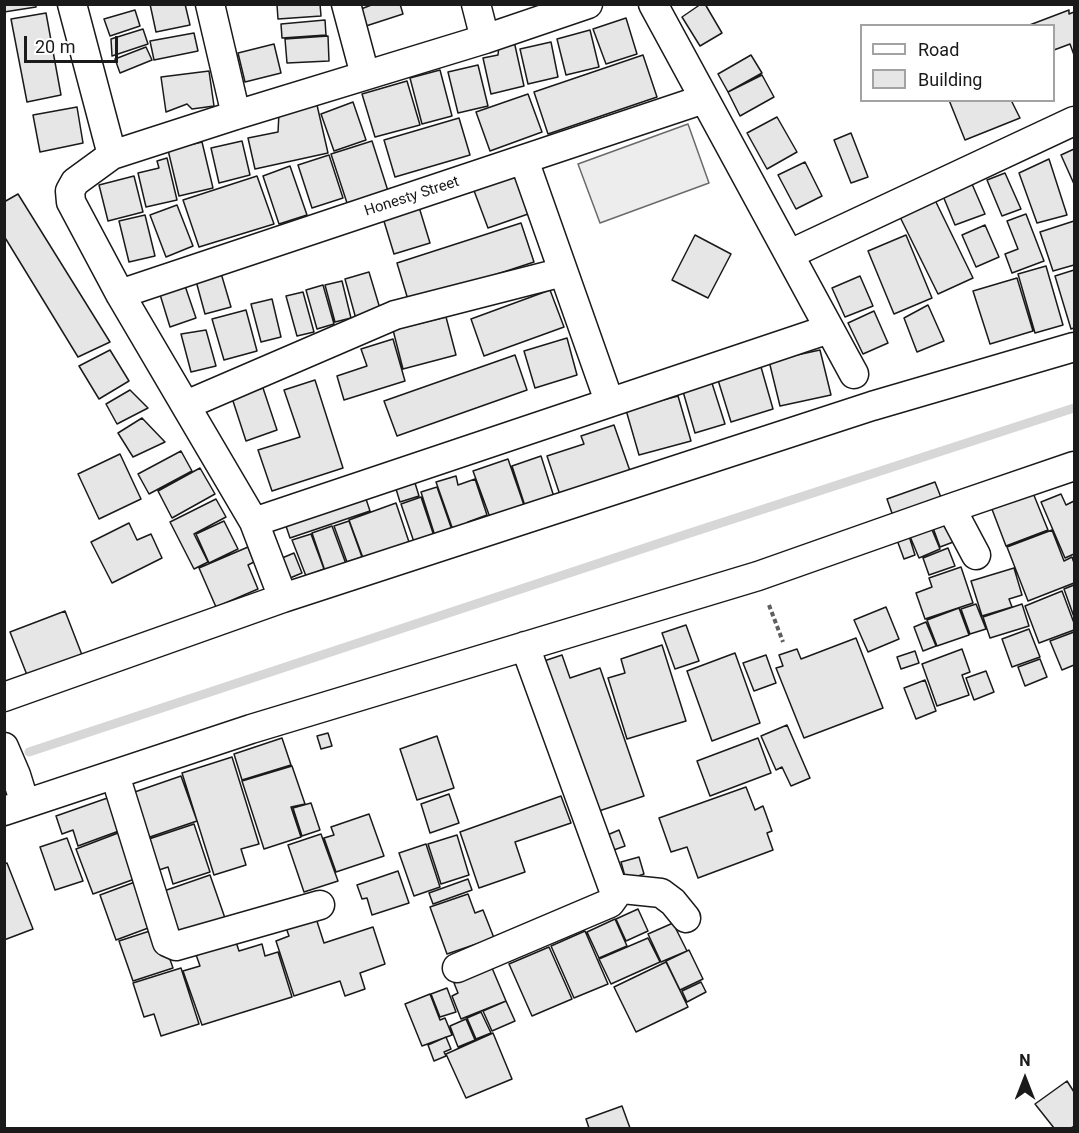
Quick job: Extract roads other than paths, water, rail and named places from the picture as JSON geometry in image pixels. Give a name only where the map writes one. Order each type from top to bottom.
[{"type":"street","points":[[72,4],[112,155]]},
{"type":"street","points":[[210,4],[236,115]]},
{"type":"street","points":[[346,4],[365,75]]},
{"type":"street","points":[[476,4],[485,39]]},
{"type":"street","points":[[283,598],[254,522],[120,294],[71,202],[70,191],[75,182],[112,155],[485,39],[588,4]]},
{"type":"street","points":[[653,4],[854,374]]},
{"type":"street","name":"Honesty Street","points":[[120,294],[704,99]]},
{"type":"street","points":[[789,254],[1074,121]]},
{"type":"street","points":[[524,160],[609,401]]},
{"type":"street","points":[[186,405],[395,315],[562,272]]},
{"type":"street","points":[[254,522],[828,329]]},
{"type":"street","points":[[4,697],[283,598],[872,406],[1074,347]]},
{"type":"street","points":[[4,747],[16,775],[15,808],[251,729],[758,576],[1074,466]]},
{"type":"street","points":[[951,507],[976,555]]},
{"type":"street","points":[[457,968],[610,903],[615,896],[525,646]]},
{"type":"street","points":[[115,775],[167,942],[176,946],[320,905]]},
{"type":"street","points":[[613,888],[661,893],[674,902],[686,918]]},
{"type":"waterway","points":[[29,752],[1074,408]]}]
